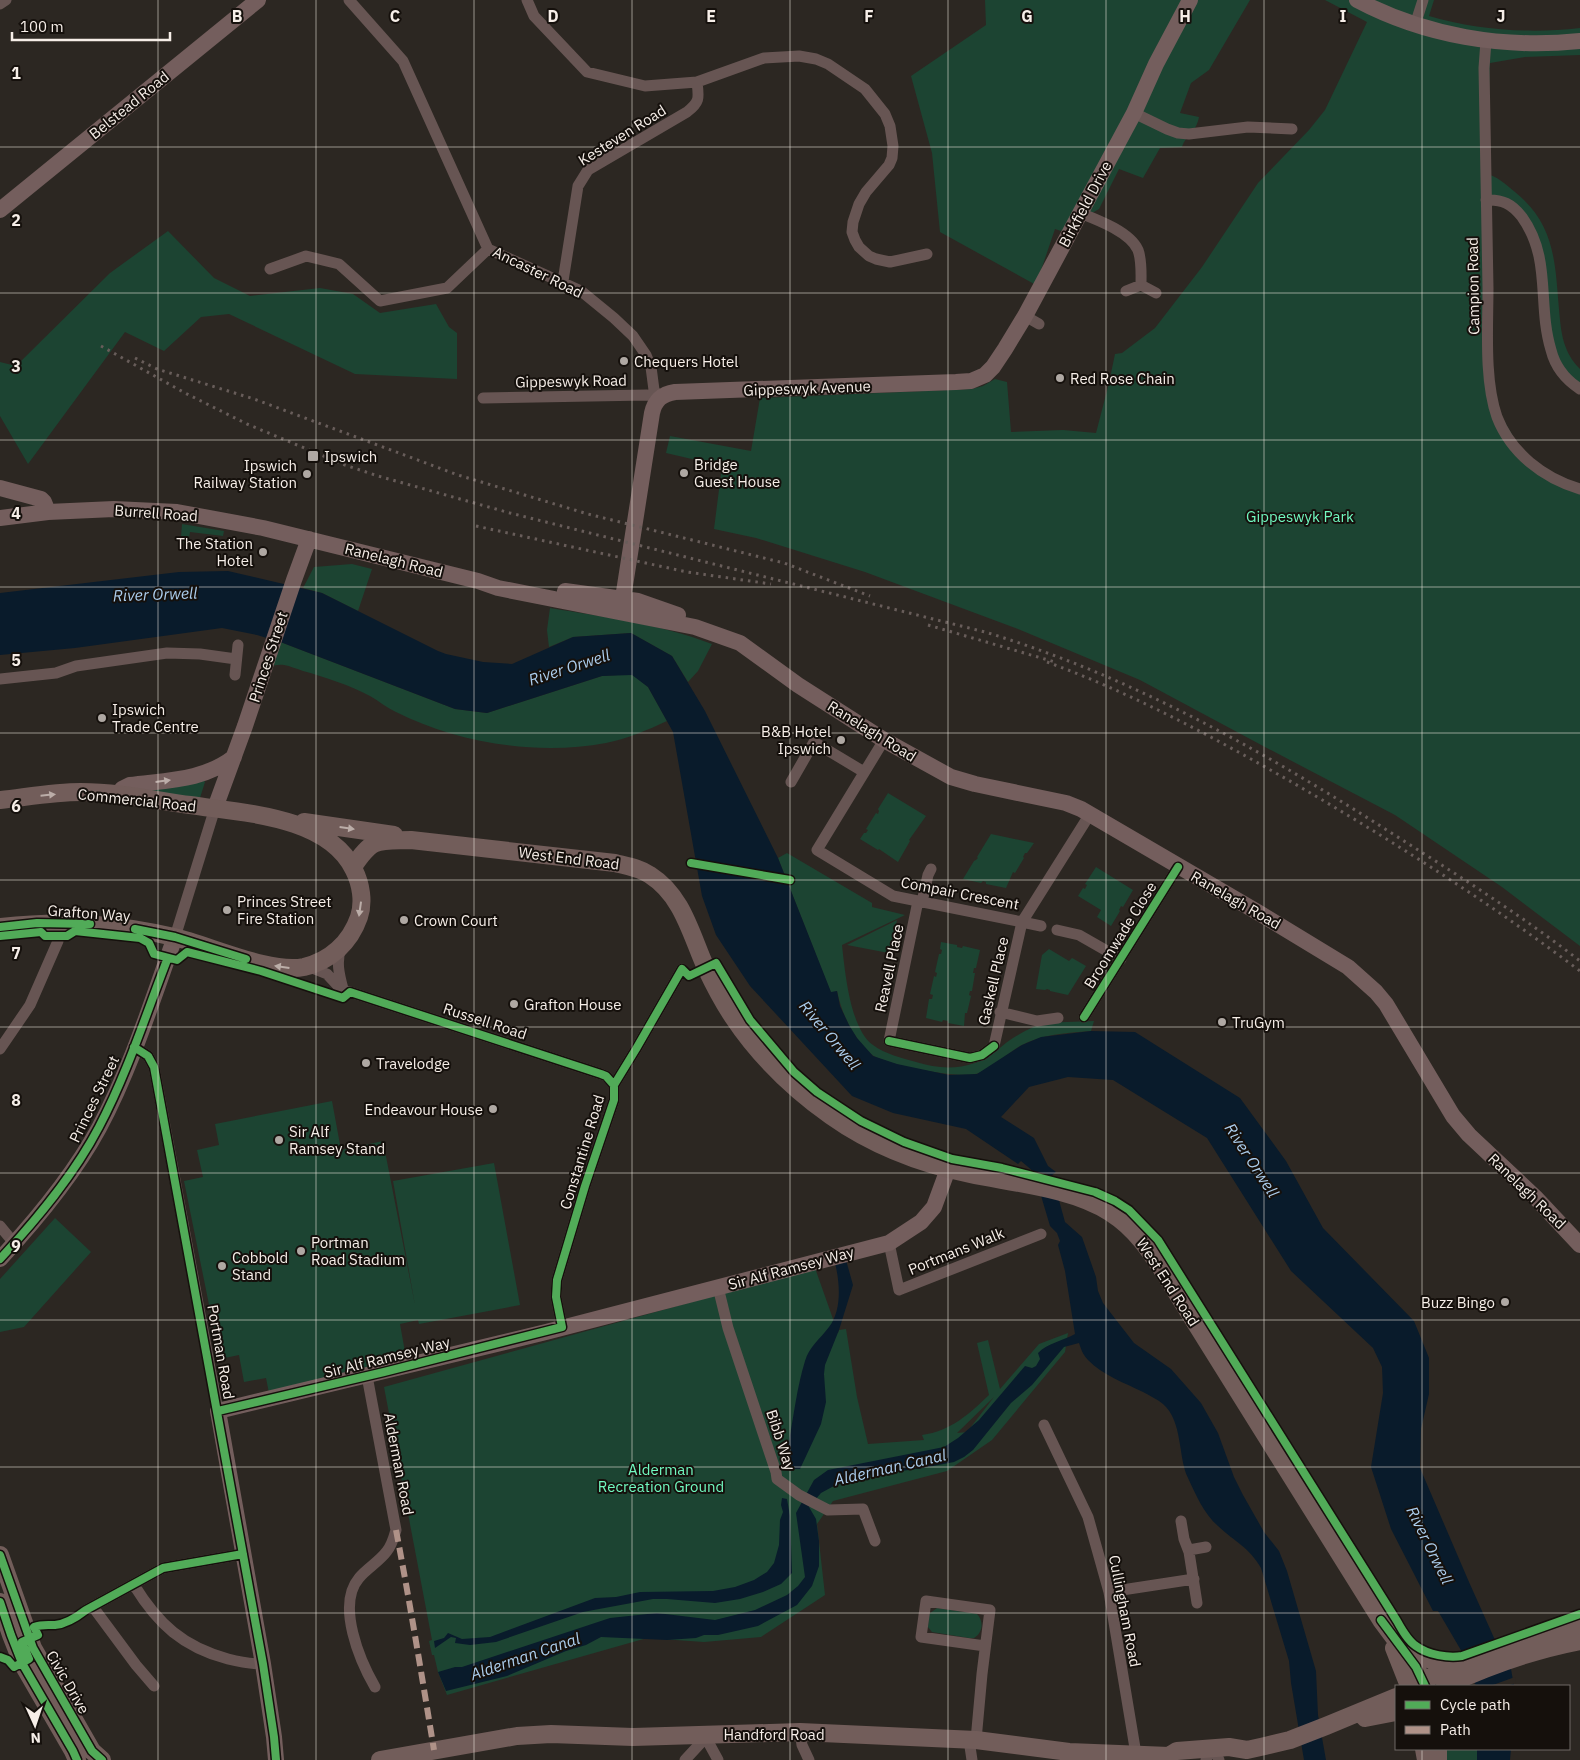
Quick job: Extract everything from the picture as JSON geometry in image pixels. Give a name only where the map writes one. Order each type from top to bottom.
[{"type":"main road","name":"Commercial Road","points":[[0,800],[79,792],[118,795],[215,808]]},
{"type":"main road","points":[[175,937],[269,965],[292,969],[322,960],[341,947],[352,933],[360,915],[360,885],[353,867],[342,852],[328,841],[306,828],[281,820],[215,808]]},
{"type":"main road","name":"West End Road","points":[[281,820],[390,834],[410,840]]},
{"type":"main road","name":"West End Road","points":[[353,867],[364,851],[373,844],[382,841],[410,840],[615,863],[636,868],[650,875],[661,884],[678,903],[706,968],[727,1008],[742,1030],[775,1069],[803,1095],[832,1117],[859,1134],[914,1158],[948,1168],[1066,1193],[1110,1212],[1134,1232],[1147,1246],[1381,1620],[1418,1685]]},
{"type":"main road","name":"Grafton Way","points":[[0,927],[59,922],[104,925],[175,937]]},
{"type":"main road","name":"Civic Drive","points":[[0,1555],[33,1648],[92,1751],[102,1760]]},
{"type":"main road","name":"Civic Drive","points":[[0,1602],[6,1638],[73,1751],[76,1760]]},
{"type":"main road","points":[[1381,1620],[1413,1652],[1419,1656],[1436,1661],[1459,1678]]},
{"type":"main road","points":[[1459,1678],[1509,1653],[1580,1624]]},
{"type":"main road","points":[[1509,1653],[1580,1641]]},
{"type":"main road","points":[[1418,1685],[1447,1668],[1459,1678]]},
{"type":"main road","points":[[1334,1723],[1395,1697]]},
{"type":"main road","points":[[1334,1723],[1395,1712]]},
{"type":"main road","points":[[1369,1718],[1385,1721],[1395,1726]]},
{"type":"main road","name":"Handford Road","points":[[380,1760],[517,1736],[551,1734],[633,1737],[707,1736],[800,1732],[972,1740],[1069,1752],[1136,1754],[1170,1758],[1177,1751],[1216,1757],[1229,1747],[1246,1750],[1297,1737],[1334,1723]]},
{"type":"street","points":[[0,4],[6,0]]},
{"type":"street","name":"Belstead Road","points":[[0,210],[258,0]]},
{"type":"street","name":"Ancaster Road","points":[[349,0],[403,61],[488,249],[563,281],[581,291],[633,336],[649,360],[653,386],[660,398]]},
{"type":"street","points":[[527,0],[534,16],[587,72],[645,86],[697,82],[764,58],[798,56],[816,59],[828,64],[865,89],[885,114],[890,126],[893,146],[889,165],[866,192],[859,204],[853,222],[852,232],[859,247],[869,256],[890,262],[927,254]]},
{"type":"street","name":"Birkfield Drive","points":[[956,382],[976,379],[990,371],[1005,349],[1032,320],[1080,213],[1134,113],[1156,64],[1190,0]]},
{"type":"street","points":[[1356,0],[1415,25],[1454,35],[1536,44],[1580,41]]},
{"type":"street","points":[[1415,25],[1422,0]]},
{"type":"street","name":"Campion Road","points":[[1486,40],[1484,68],[1486,200],[1492,400],[1497,417],[1507,437],[1527,460],[1541,472],[1580,489]]},
{"type":"street","name":"Kesteven Road","points":[[563,281],[578,186],[581,179],[588,170],[687,112],[698,100],[697,82]]},
{"type":"street","points":[[1134,113],[1167,130],[1183,134],[1201,134],[1248,127],[1292,129]]},
{"type":"street","points":[[1486,200],[1497,200],[1509,204],[1519,214],[1534,238],[1541,261],[1550,349],[1559,368],[1580,389]]},
{"type":"street","points":[[1080,213],[1095,219],[1132,240],[1139,252],[1141,285]]},
{"type":"street","points":[[270,270],[306,256],[339,264],[380,301],[447,288],[488,249]]},
{"type":"street","points":[[1126,291],[1141,285],[1156,293]]},
{"type":"street","name":"Gippeswyk Avenue","points":[[660,398],[675,392],[956,382]]},
{"type":"street","name":"Gippeswyk Road","points":[[482,398],[647,395],[660,398]]},
{"type":"street","points":[[622,605],[652,413],[655,403],[660,398]]},
{"type":"street","points":[[0,488],[41,499],[48,512]]},
{"type":"street","name":"Burrell Road","points":[[0,518],[48,512],[114,508],[177,512],[254,526],[309,540]]},
{"type":"street","name":"Ranelagh Road","points":[[309,540],[521,593],[622,605],[695,627],[740,643],[798,685],[930,767],[957,779],[1066,803],[1090,814],[1259,913],[1348,968],[1376,992],[1386,1004],[1453,1116],[1469,1135],[1535,1197],[1580,1245]]},
{"type":"street","name":"Princes Street","points":[[0,1258],[74,1168],[98,1129],[134,1047],[175,937],[215,808],[252,708],[309,540]]},
{"type":"street","points":[[235,674],[238,645]]},
{"type":"street","points":[[0,679],[56,673],[76,666],[167,654],[200,654],[236,659]]},
{"type":"street","name":"Compair Crescent","points":[[884,740],[816,850],[892,896],[1022,922],[1090,814]]},
{"type":"street","points":[[791,782],[814,742],[864,772]]},
{"type":"street","points":[[118,795],[122,789],[130,785],[189,778],[208,773],[234,757]]},
{"type":"street","name":"Princes Street","points":[[227,775],[229,796],[234,806],[243,813]]},
{"type":"street","name":"Broomwade Close","points":[[1084,1017],[1178,867]]},
{"type":"street","name":"Reavell Place","points":[[931,870],[920,902],[889,1041],[970,1058],[979,1056],[994,1046]]},
{"type":"street","points":[[0,1048],[30,1004],[58,941],[59,922]]},
{"type":"street","points":[[1022,922],[1041,926]]},
{"type":"street","name":"Gaskell Place","points":[[994,1046],[1000,1012],[1022,922]]},
{"type":"street","points":[[1057,930],[1080,935],[1122,959]]},
{"type":"street","points":[[151,933],[160,942],[164,968]]},
{"type":"street","points":[[341,947],[338,972],[343,989]]},
{"type":"street","name":"Russell Road","points":[[307,966],[327,974],[343,989],[601,1074],[606,1076],[614,1085]]},
{"type":"street","name":"Constantine Road","points":[[562,1327],[556,1297],[557,1280],[585,1186],[614,1100],[614,1085],[682,970]]},
{"type":"street","points":[[1000,1012],[1038,1021],[1058,1018]]},
{"type":"street","name":"Portman Road","points":[[134,1047],[148,1056],[154,1067],[263,1664],[276,1760]]},
{"type":"street","name":"Sir Alf Ramsey Way","points":[[218,1411],[367,1376],[888,1243],[921,1222],[934,1207],[948,1168]]},
{"type":"street","points":[[0,1226],[14,1243]]},
{"type":"street","name":"Portmans Walk","points":[[888,1243],[899,1290],[1041,1234]]},
{"type":"street","name":"Bibb Way","points":[[718,1287],[728,1328],[777,1479],[799,1495],[828,1510],[863,1509],[875,1542]]},
{"type":"street","name":"Alderman Road","points":[[367,1376],[396,1530],[388,1551],[361,1576],[353,1587],[350,1603],[357,1652],[374,1687]]},
{"type":"street","name":"Cullingham Road","points":[[1044,1425],[1088,1517],[1109,1592],[1136,1754]]},
{"type":"street","points":[[1181,1521],[1184,1539],[1189,1550],[1197,1603]]},
{"type":"street","points":[[1189,1550],[1206,1547]]},
{"type":"street","points":[[154,1686],[89,1609],[163,1568],[243,1554]]},
{"type":"street","points":[[1109,1592],[1194,1579]]},
{"type":"street","points":[[134,1585],[149,1608],[164,1625],[183,1640],[217,1656],[254,1664],[263,1664]]},
{"type":"street","points":[[972,1760],[972,1740],[990,1610],[926,1602],[921,1637],[985,1646]]},
{"type":"street","points":[[800,1732],[802,1745],[809,1759]]},
{"type":"street","points":[[685,1760],[707,1736],[718,1760]]},
{"type":"green space","points":[[985,0],[1250,0],[1209,70],[1191,83],[1180,113],[1199,117],[1196,126],[1182,147],[1160,148],[1143,178],[1119,169],[1099,209],[1061,231],[1055,229],[1036,285],[940,232],[932,153],[911,76],[986,25]]},
{"type":"green space","name":"Gippeswyk Park","points":[[1325,0],[1434,0],[1429,16],[1466,25],[1523,31],[1580,28],[1580,55],[1525,57],[1490,63],[1486,174],[1502,181],[1528,204],[1538,217],[1545,231],[1554,260],[1564,342],[1574,363],[1580,369],[1580,389],[1555,362],[1541,261],[1519,213],[1491,200],[1492,400],[1527,460],[1580,489],[1580,946],[1502,887],[1395,815],[1140,680],[1018,629],[865,572],[756,538],[714,529],[722,466],[666,453],[670,436],[751,451],[760,398],[972,389],[983,386],[995,379],[1007,382],[1011,432],[1063,430],[1096,433],[1115,354],[1122,353],[1155,328],[1202,267],[1258,183],[1309,130],[1325,110],[1367,22]]},
{"type":"green space","points":[[168,231],[214,278],[250,296],[320,288],[353,294],[380,313],[436,304],[449,327],[457,333],[457,379],[355,374],[229,314],[201,317],[164,351],[125,332],[28,464],[0,416],[0,362],[16,366],[110,273]]},
{"type":"green space","points":[[182,524],[224,531],[223,536],[190,532],[188,545],[185,545],[181,537]]},
{"type":"green space","points":[[352,564],[372,569],[358,611],[322,593],[303,588],[314,567]]},
{"type":"green space","points":[[550,608],[652,626],[712,644],[698,671],[688,682],[672,656],[631,633],[573,637],[549,647],[547,630]]},
{"type":"green space","points":[[270,638],[455,709],[487,713],[602,676],[632,674],[648,687],[667,721],[621,739],[580,747],[526,747],[471,739],[420,723],[362,692],[337,682],[286,665],[266,667]]},
{"type":"green space","points":[[203,779],[205,782],[199,801],[135,791]]},
{"type":"green space","points":[[888,793],[926,816],[909,840],[898,862],[860,839],[868,830],[866,829],[876,813],[878,814],[878,809]]},
{"type":"green space","points":[[991,834],[1034,843],[1025,853],[1015,873],[1013,872],[1006,888],[986,884],[983,881],[981,883],[963,879],[974,861],[978,858]]},
{"type":"green space","points":[[787,853],[872,903],[872,907],[905,915],[842,945],[850,999],[859,1026],[865,1037],[883,1051],[923,1064],[952,1067],[980,1061],[1010,1040],[1040,1025],[1060,1022],[1094,1021],[1091,1031],[1054,1035],[1028,1042],[995,1064],[979,1073],[970,1075],[941,1073],[906,1067],[871,1054],[849,1025],[837,991],[831,993],[778,858]]},
{"type":"green space","points":[[1096,867],[1133,890],[1123,907],[1121,906],[1111,926],[1097,917],[1101,910],[1078,896],[1083,888],[1085,889],[1087,885],[1085,884]]},
{"type":"green space","points":[[897,920],[892,943],[894,954],[847,945]]},
{"type":"green space","points":[[941,942],[957,945],[957,947],[962,948],[963,946],[980,950],[976,968],[974,968],[972,991],[970,991],[969,995],[971,996],[967,1013],[965,1013],[964,1026],[948,1023],[948,1021],[943,1020],[942,1022],[926,1018],[929,999],[932,999],[933,995],[930,994],[934,976],[936,977],[937,973],[935,972],[939,954],[941,954],[942,950],[940,949]]},
{"type":"green space","points":[[1049,949],[1069,961],[1072,958],[1086,966],[1068,995],[1047,989],[1036,989],[1042,955]]},
{"type":"green space","name":"Portman Road Stadium","points":[[332,1101],[341,1150],[383,1141],[415,1305],[393,1181],[494,1163],[520,1305],[419,1324],[418,1320],[400,1324],[405,1352],[382,1357],[385,1370],[269,1393],[266,1378],[244,1382],[239,1355],[220,1359],[184,1181],[203,1177],[197,1150],[219,1145],[215,1124]]},
{"type":"green space","points":[[55,1218],[91,1252],[24,1327],[0,1332],[0,1279]]},
{"type":"green space","name":"Alderman Recreation Ground","points":[[815,1268],[838,1333],[839,1330],[846,1329],[857,1397],[868,1444],[924,1440],[922,1435],[951,1426],[967,1415],[989,1395],[977,1343],[988,1340],[1000,1389],[1039,1344],[1068,1333],[1065,1352],[992,1440],[947,1471],[833,1501],[817,1524],[825,1595],[761,1637],[704,1642],[647,1638],[447,1695],[434,1655],[432,1655],[429,1641],[432,1640],[384,1387]],"holes":[[[994,1397],[967,1432],[957,1433]]]},
{"type":"green space","points":[[937,1608],[977,1614],[982,1623],[981,1630],[974,1638],[932,1632],[928,1627],[929,1614]]},
{"type":"green space","points":[[1445,1750],[1477,1750],[1477,1760],[1447,1760]]},
{"type":"water","points":[[228,571],[322,593],[438,651],[483,662],[512,664],[573,637],[631,633],[672,656],[705,711],[778,858],[831,992],[837,991],[840,1006],[849,1025],[857,1038],[873,1056],[897,1064],[949,1075],[977,1074],[1022,1045],[1041,1037],[1091,1031],[1135,1032],[1240,1098],[1286,1161],[1323,1228],[1414,1321],[1429,1358],[1429,1394],[1421,1429],[1420,1468],[1495,1640],[1511,1669],[1514,1685],[1476,1685],[1462,1652],[1438,1611],[1433,1611],[1391,1529],[1371,1467],[1383,1393],[1382,1367],[1373,1348],[1291,1271],[1207,1138],[1113,1080],[1068,1077],[1029,1087],[1001,1117],[1034,1138],[1048,1166],[1056,1172],[1052,1175],[1065,1222],[1082,1237],[1103,1303],[1134,1343],[1171,1369],[1201,1403],[1218,1433],[1234,1477],[1243,1495],[1264,1532],[1279,1551],[1287,1571],[1316,1671],[1318,1715],[1326,1760],[1304,1760],[1289,1661],[1261,1568],[1246,1550],[1213,1521],[1201,1504],[1185,1470],[1177,1430],[1169,1411],[1156,1399],[1100,1370],[1088,1360],[1081,1350],[1079,1343],[1064,1347],[1032,1385],[1011,1403],[973,1450],[964,1457],[954,1462],[923,1468],[858,1477],[821,1493],[809,1507],[816,1519],[819,1541],[819,1566],[812,1586],[797,1605],[758,1626],[718,1635],[667,1640],[601,1637],[586,1645],[566,1651],[507,1676],[446,1691],[438,1672],[462,1667],[610,1618],[657,1613],[715,1620],[755,1610],[787,1595],[805,1577],[796,1513],[814,1480],[828,1470],[944,1447],[979,1420],[1025,1366],[1032,1368],[1036,1366],[1040,1359],[1038,1353],[1051,1344],[1075,1334],[1065,1271],[1058,1245],[1060,1241],[1057,1233],[1050,1226],[1034,1172],[1021,1161],[1018,1164],[966,1129],[893,1113],[852,1096],[750,986],[716,935],[702,896],[673,732],[648,687],[632,675],[602,676],[487,713],[455,709],[283,643],[257,635],[222,628],[75,648],[0,655],[0,593],[179,572]]},
{"type":"water","points":[[846,1260],[853,1285],[839,1330],[825,1365],[826,1402],[821,1424],[800,1469],[791,1471],[783,1447],[789,1441],[802,1371],[809,1351],[829,1327],[836,1313],[839,1296],[835,1263]]},
{"type":"water","points":[[782,1498],[787,1499],[790,1516],[792,1573],[781,1584],[763,1592],[740,1599],[715,1603],[653,1599],[583,1612],[496,1642],[470,1645],[455,1643],[456,1638],[451,1637],[435,1648],[434,1641],[444,1638],[448,1633],[462,1639],[490,1637],[595,1598],[616,1597],[640,1592],[713,1591],[735,1587],[754,1580],[767,1572],[774,1563],[779,1545],[780,1520],[783,1512]]},
{"type":"water","points":[[1477,1750],[1511,1750],[1510,1760],[1477,1760]]},
{"type":"pier","points":[[1515,1677],[1516,1683],[1493,1685]]},
{"type":"railway","points":[[101,346],[185,393],[247,424],[345,465],[378,476],[510,513],[985,632],[1039,650],[1092,671],[1196,719],[1296,774],[1512,911],[1580,961]]},
{"type":"railway","points":[[135,358],[157,369],[254,399],[458,475],[588,514],[784,563],[870,596]]},
{"type":"railway","points":[[476,526],[687,572],[771,584]]},
{"type":"railway","points":[[928,625],[1055,662]]},
{"type":"railway","points":[[1047,662],[1111,688],[1174,718],[1295,784],[1440,873],[1580,971]]},
{"type":"marked path","points":[[396,1530],[434,1750]]},
{"type":"cycle path","points":[[691,863],[790,880]]},
{"type":"cycle path","points":[[1084,1017],[1178,867]]},
{"type":"cycle path","points":[[0,927],[37,923],[90,924]]},
{"type":"cycle path","points":[[135,929],[175,937],[246,959]]},
{"type":"cycle path","points":[[0,936],[41,932],[45,936],[67,936],[75,931],[140,938],[149,943],[154,954],[177,960],[187,952],[261,971],[343,998],[350,992],[601,1074],[606,1076],[614,1085]]},
{"type":"cycle path","points":[[0,1259],[54,1196],[89,1145],[118,1087],[167,960]]},
{"type":"cycle path","points":[[218,1411],[562,1327],[556,1297],[557,1280],[585,1186],[614,1100],[614,1085],[682,969],[689,976],[716,963],[750,1020],[794,1072],[817,1092],[861,1121],[904,1142],[952,1159],[1002,1168],[1095,1192],[1129,1210],[1158,1240],[1403,1632],[1413,1644],[1432,1654],[1451,1657],[1462,1656],[1580,1614]]},
{"type":"cycle path","points":[[889,1041],[970,1058],[982,1055],[994,1046]]},
{"type":"cycle path","points":[[134,1047],[148,1056],[154,1067],[263,1664],[276,1760]]},
{"type":"cycle path","points":[[0,1657],[8,1660],[14,1667],[29,1659],[22,1642],[38,1635],[34,1627],[67,1622],[163,1568],[243,1554]]},
{"type":"cycle path","points":[[0,1555],[33,1648],[92,1751],[102,1760]]},
{"type":"cycle path","points":[[0,1602],[22,1663],[77,1760]]},
{"type":"cycle path","points":[[1381,1620],[1416,1667],[1425,1685]]},
{"type":"place","name":"Chequers Hotel","points":[[624,361]]},
{"type":"place","name":"Red Rose Chain","points":[[1060,378]]},
{"type":"place","name":"Ipswich","points":[[313,456]]},
{"type":"place","name":"Bridge Guest House","points":[[684,473]]},
{"type":"place","name":"Ipswich Railway Station","points":[[307,474]]},
{"type":"place","name":"The Station Hotel","points":[[263,552]]},
{"type":"place","name":"Ipswich Trade Centre","points":[[102,718]]},
{"type":"place","name":"B&B Hotel Ipswich","points":[[841,740]]},
{"type":"place","name":"Princes Street Fire Station","points":[[227,910]]},
{"type":"place","name":"Crown Court","points":[[404,920]]},
{"type":"place","name":"Grafton House","points":[[514,1004]]},
{"type":"place","name":"TruGym","points":[[1222,1022]]},
{"type":"place","name":"Travelodge","points":[[366,1063]]},
{"type":"place","name":"Endeavour House","points":[[493,1109]]},
{"type":"place","name":"Sir Alf Ramsey Stand","points":[[279,1140]]},
{"type":"place","name":"Portman Road Stadium","points":[[301,1251]]},
{"type":"place","name":"Cobbold Stand","points":[[222,1266]]},
{"type":"place","name":"Buzz Bingo","points":[[1505,1302]]},
{"type":"water label","name":"River Orwell","points":[[155,594]]},
{"type":"water label","name":"River Orwell","points":[[569,667]]},
{"type":"water label","name":"River Orwell","points":[[830,1035]]},
{"type":"water label","name":"River Orwell","points":[[1252,1160]]},
{"type":"water label","name":"Alderman Canal","points":[[890,1467]]},
{"type":"water label","name":"River Orwell","points":[[1430,1545]]},
{"type":"water label","name":"Alderman Canal","points":[[525,1656]]}]
